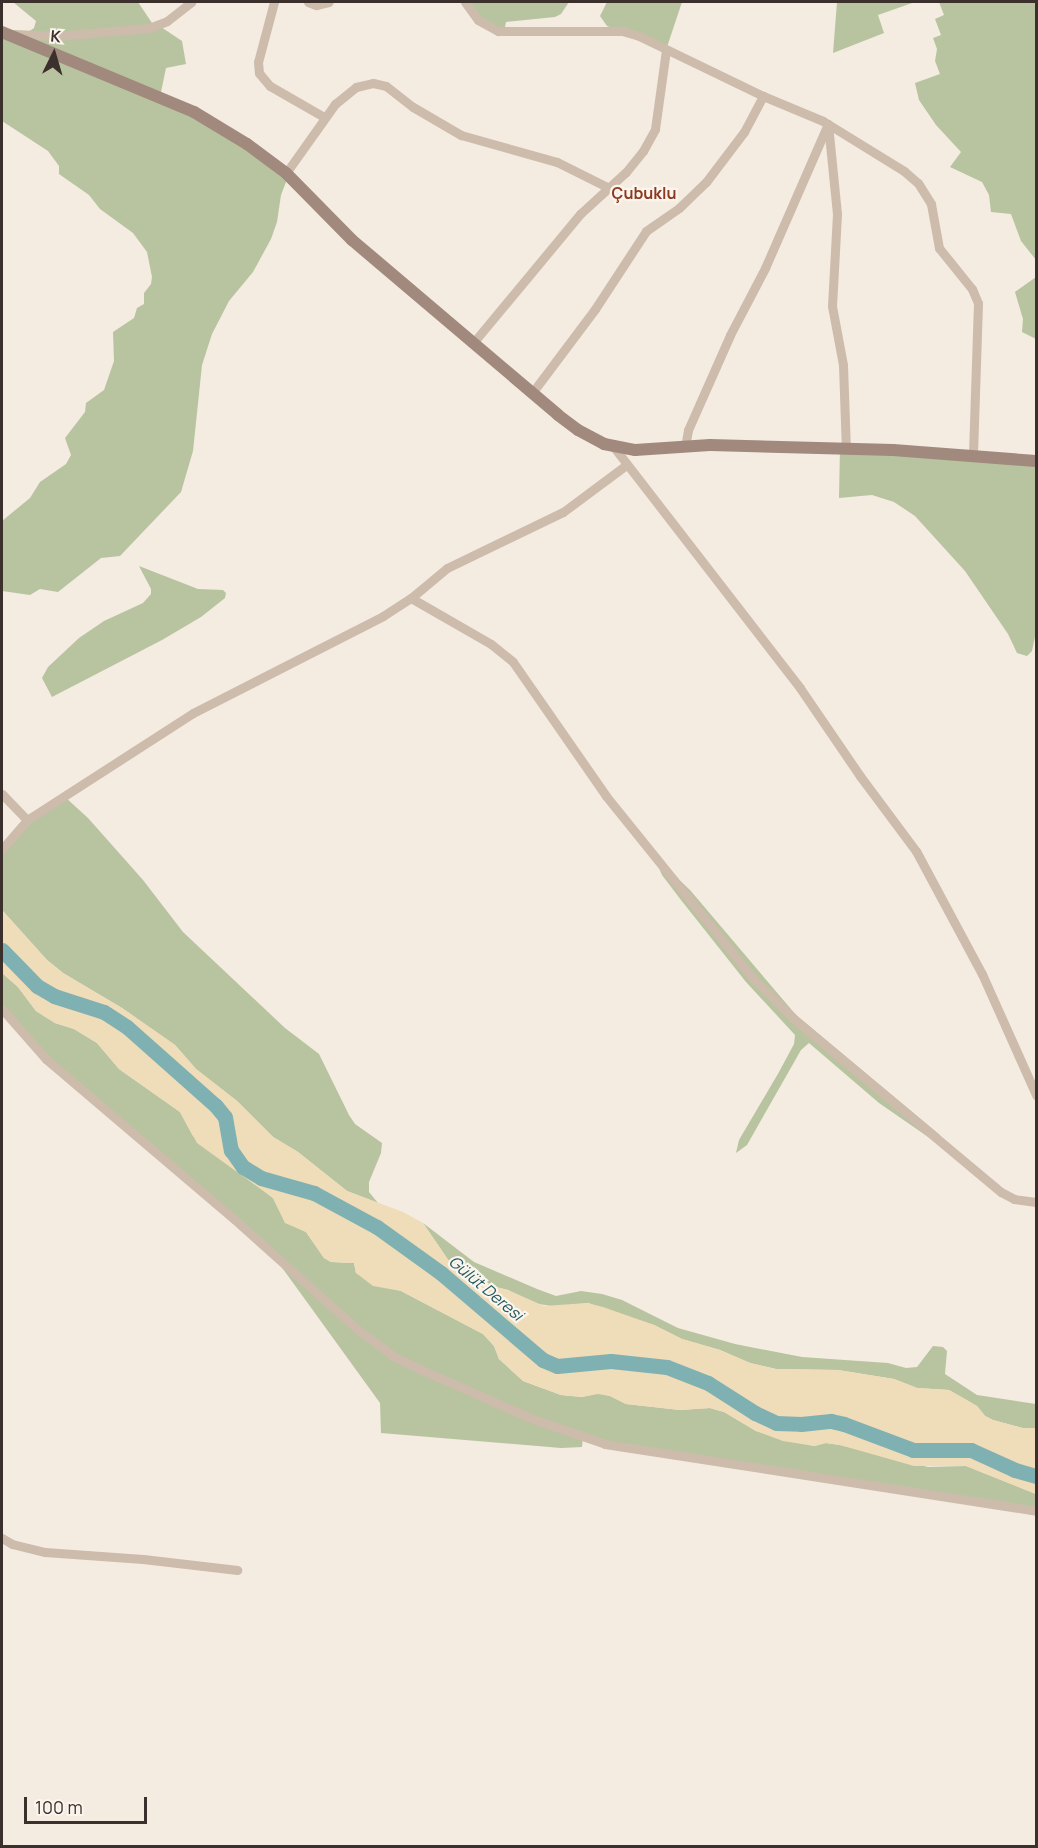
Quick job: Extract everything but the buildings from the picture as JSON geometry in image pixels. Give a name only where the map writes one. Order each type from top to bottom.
[{"type":"street","points":[[4,33],[57,36],[149,28],[167,21],[191,2]]},
{"type":"street","points":[[274,2],[258,62],[259,73],[270,86],[324,117]]},
{"type":"street","points":[[308,2],[316,5],[329,2]]},
{"type":"street","points":[[465,2],[478,20],[498,31],[622,31],[639,36],[828,124],[904,171],[918,183],[931,204],[939,248],[972,289],[978,303],[973,456]]},
{"type":"street","points":[[4,33],[194,112],[247,144],[286,173],[352,240],[532,393],[578,430],[613,446],[635,450],[684,447],[846,449],[1036,461]]},
{"type":"street","points":[[473,343],[580,214],[626,172],[650,140],[659,112],[666,50]]},
{"type":"street","points":[[286,173],[335,104],[356,87],[379,84],[461,135],[557,162],[607,187]]},
{"type":"street","points":[[532,393],[595,309],[646,231],[679,208],[706,182],[744,132],[764,96]]},
{"type":"street","points":[[684,447],[692,420],[730,335],[765,268],[828,124]]},
{"type":"street","points":[[828,124],[837,214],[832,306],[843,365],[846,449]]},
{"type":"street","points":[[613,446],[800,688],[860,776],[916,851],[982,974],[1036,1095]]},
{"type":"street","points":[[2,849],[27,820],[193,713],[383,616],[411,598],[447,568],[563,512],[626,465]]},
{"type":"street","points":[[411,598],[491,644],[513,662],[606,796],[746,970],[794,1019],[1001,1192],[1014,1199],[1036,1202]]},
{"type":"street","points":[[2,794],[27,820]]},
{"type":"street","points":[[2,1009],[46,1059],[234,1219],[357,1329],[395,1357],[533,1419],[605,1444],[1036,1511]]},
{"type":"street","points":[[2,1538],[12,1544],[45,1552],[143,1559],[237,1570]]},
{"type":"green space","points":[[13,2],[138,2],[154,26],[158,25],[182,41],[186,64],[166,68],[160,97],[292,178],[286,182],[281,195],[277,222],[271,239],[253,272],[229,301],[212,334],[202,365],[193,451],[181,492],[120,556],[101,558],[58,592],[40,589],[30,595],[2,591],[2,521],[30,498],[40,482],[66,464],[71,455],[65,438],[85,412],[86,403],[104,390],[114,361],[113,332],[134,318],[137,308],[144,304],[144,293],[151,284],[152,277],[147,252],[133,233],[100,209],[89,195],[59,174],[59,166],[48,151],[2,121],[2,32],[28,32],[34,28],[36,21]]},
{"type":"green space","points":[[465,2],[569,2],[561,14],[555,17],[506,22],[504,32],[492,30]]},
{"type":"green space","points":[[607,2],[682,2],[666,50],[607,26],[600,16]]},
{"type":"green space","points":[[837,2],[915,2],[878,15],[884,33],[833,53]]},
{"type":"green space","points":[[939,2],[1036,2],[1036,260],[1021,241],[1011,214],[991,212],[989,195],[982,182],[950,167],[961,152],[936,125],[919,100],[915,83],[940,74],[935,61],[937,49],[933,38],[941,35],[935,19],[944,15]]},
{"type":"green space","points":[[1036,277],[1036,339],[1022,332],[1023,319],[1015,292]]},
{"type":"green space","points":[[840,448],[1036,461],[1036,632],[1032,651],[1027,656],[1017,653],[1008,634],[965,571],[915,516],[894,502],[872,495],[839,498]]},
{"type":"green space","points":[[139,566],[198,589],[223,590],[226,593],[225,598],[201,617],[162,640],[52,697],[42,678],[48,667],[79,638],[104,621],[143,603],[151,594],[151,589]]},
{"type":"green space","points":[[65,797],[88,818],[143,880],[183,932],[285,1028],[319,1054],[355,1124],[382,1143],[381,1153],[369,1182],[369,1192],[378,1203],[347,1191],[298,1152],[273,1137],[237,1101],[196,1069],[175,1045],[122,1008],[63,973],[47,960],[2,910],[2,849],[10,837]]},
{"type":"green space","points":[[654,856],[690,890],[796,1015],[940,1135],[934,1141],[879,1103],[809,1043],[801,1050],[747,1145],[736,1153],[739,1140],[794,1044],[795,1035],[746,982],[681,900],[662,875]]},
{"type":"green space","points":[[2,973],[18,987],[36,1011],[55,1023],[74,1029],[97,1043],[119,1069],[180,1112],[193,1136],[273,1198],[285,1222],[306,1232],[324,1258],[331,1262],[354,1263],[356,1273],[401,1291],[483,1334],[494,1346],[499,1359],[523,1381],[561,1395],[582,1397],[598,1393],[626,1404],[680,1410],[710,1408],[724,1412],[756,1431],[814,1446],[826,1443],[840,1445],[928,1467],[966,1466],[1036,1494],[1036,1511],[583,1437],[582,1447],[561,1448],[381,1433],[380,1403],[270,1251],[46,1059],[2,1009]]},
{"type":"green space","points":[[423,1223],[474,1262],[537,1289],[556,1296],[581,1291],[602,1294],[622,1300],[678,1328],[735,1344],[802,1357],[888,1363],[906,1368],[917,1367],[933,1346],[943,1347],[947,1351],[945,1374],[977,1395],[1036,1404],[1036,1428],[1023,1428],[993,1420],[985,1416],[977,1406],[949,1390],[917,1388],[894,1379],[838,1370],[776,1369],[750,1363],[720,1350],[682,1339],[654,1325],[588,1303],[557,1307],[533,1303],[508,1290],[468,1280],[451,1264]]},
{"type":"sand","points":[[2,910],[47,960],[63,973],[122,1008],[175,1045],[196,1069],[237,1101],[273,1137],[298,1152],[347,1191],[403,1212],[423,1223],[451,1264],[468,1280],[508,1290],[544,1306],[587,1303],[603,1307],[654,1325],[682,1339],[720,1350],[750,1363],[776,1369],[838,1370],[894,1379],[917,1388],[949,1390],[977,1406],[985,1416],[993,1420],[1022,1428],[1036,1428],[1036,1494],[966,1466],[914,1466],[840,1445],[826,1443],[814,1446],[783,1441],[756,1431],[724,1412],[710,1408],[680,1410],[626,1404],[610,1396],[598,1394],[582,1397],[561,1395],[523,1381],[499,1359],[494,1346],[483,1334],[401,1291],[373,1286],[356,1273],[354,1263],[331,1262],[324,1258],[306,1232],[285,1223],[273,1198],[197,1143],[180,1112],[119,1069],[97,1043],[74,1029],[55,1023],[36,1011],[18,987],[2,973]]},
{"type":"waterway","name":"Gülüt Deresi","points":[[2,950],[37,986],[54,996],[104,1012],[127,1027],[216,1106],[225,1117],[231,1150],[243,1167],[261,1178],[314,1193],[377,1227],[441,1273],[543,1360],[557,1366],[611,1361],[667,1367],[708,1383],[755,1413],[776,1423],[801,1424],[831,1421],[913,1450],[971,1450],[1015,1470],[1036,1476]]},
{"type":"district","name":"Çubuklu","points":[[644,193]]}]
